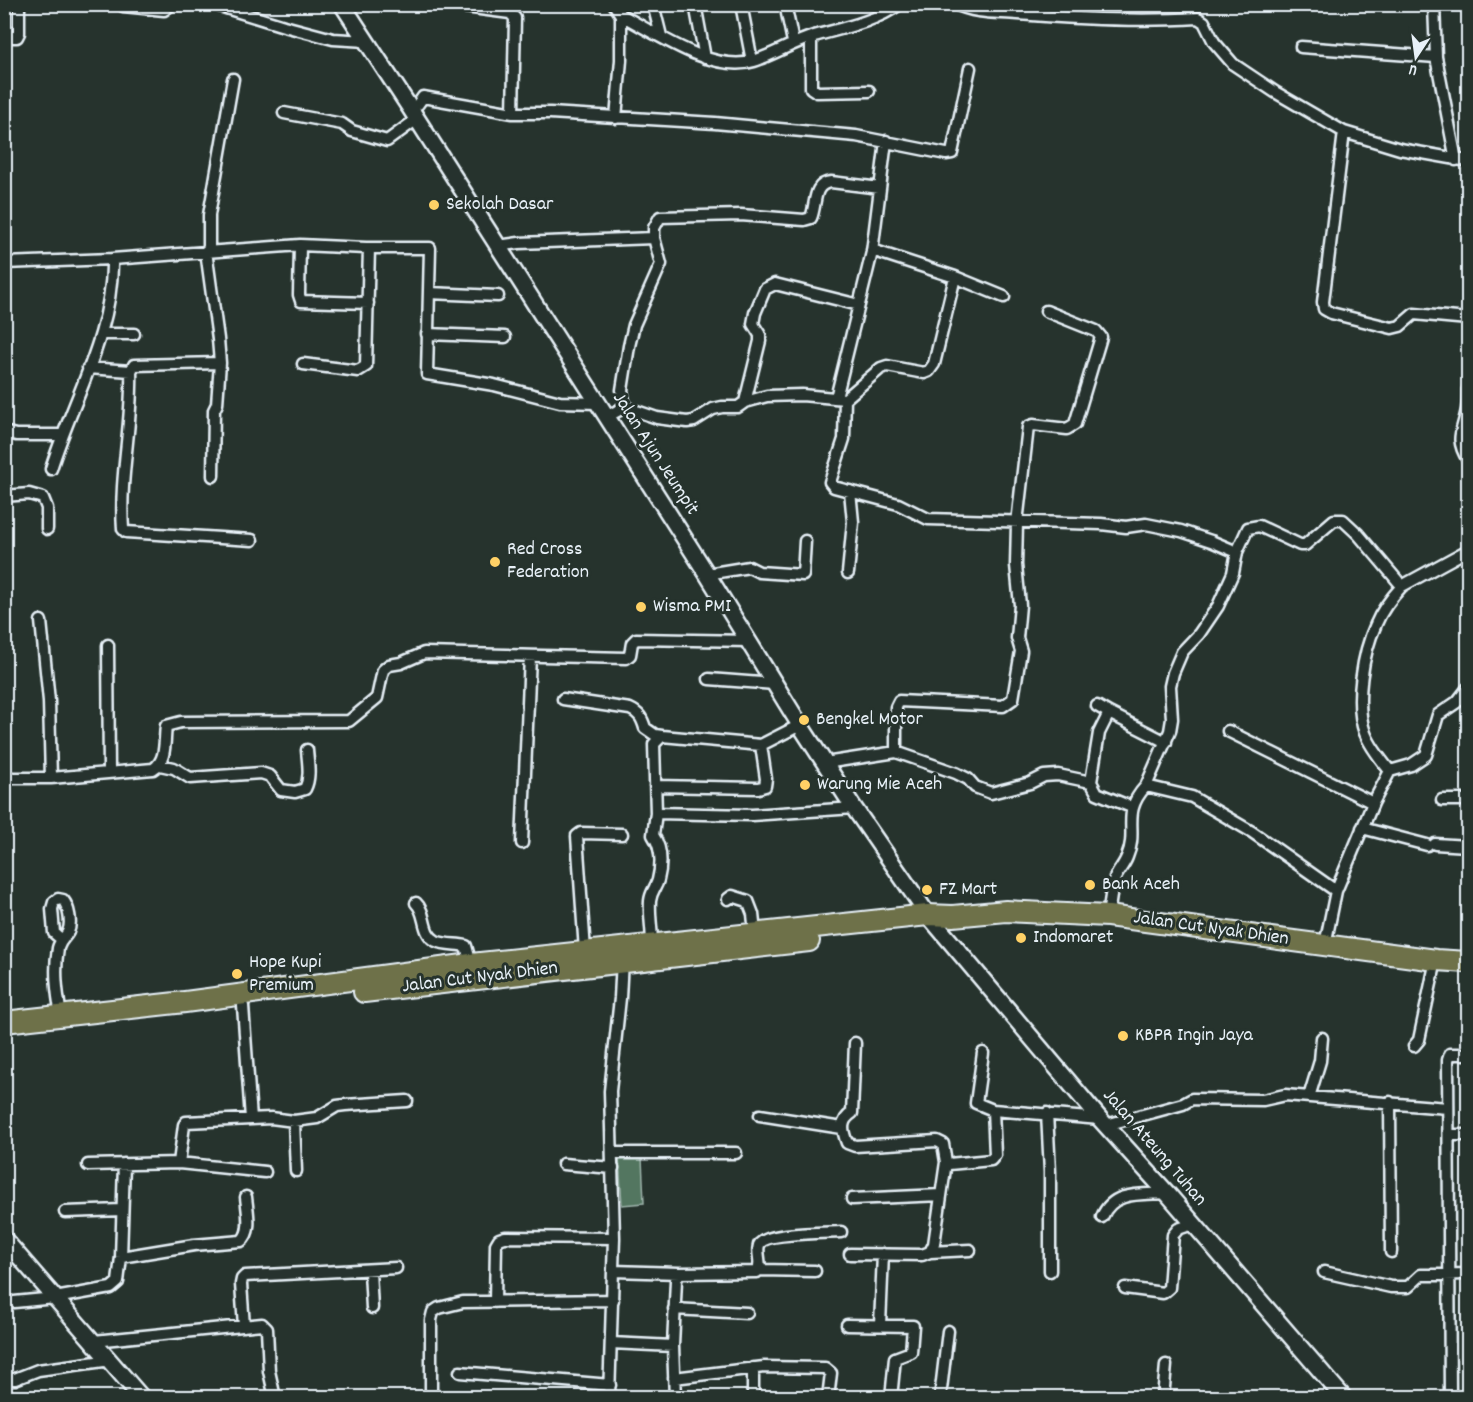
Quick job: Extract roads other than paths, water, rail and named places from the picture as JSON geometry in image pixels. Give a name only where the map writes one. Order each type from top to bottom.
[{"type":"highway","name":"Jalan Cut Nyak Dhien","points":[[4,1035],[243,1006],[621,955],[1006,911],[1108,916],[1436,960],[1468,962]]},
{"type":"highway","name":"Jalan Cut Nyak Dhien","points":[[4,1022],[185,1002],[585,951],[621,955],[652,944],[939,918]]},
{"type":"street","points":[[4,37],[17,37],[20,33],[20,4]]},
{"type":"street","points":[[123,6],[164,10],[172,4]]},
{"type":"street","points":[[213,4],[333,39],[366,41]]},
{"type":"street","name":"Jalan Ajun Jeumpit","points":[[342,4],[414,113],[854,808],[939,918]]},
{"type":"street","points":[[442,4],[510,13],[515,18],[513,113]]},
{"type":"street","points":[[614,4],[621,15],[661,36],[705,58],[731,63],[752,62],[794,42],[878,17],[900,4]]},
{"type":"street","points":[[653,4],[661,36]]},
{"type":"street","points":[[695,4],[705,58]]},
{"type":"street","points":[[741,4],[752,62]]},
{"type":"street","points":[[785,4],[794,42]]},
{"type":"street","points":[[955,4],[979,12],[1015,13],[1081,20],[1139,21],[1198,18],[1204,22],[1214,42],[1233,64],[1275,92],[1344,132],[1400,149],[1468,161]]},
{"type":"street","points":[[1434,4],[1436,57],[1456,160]]},
{"type":"street","points":[[1452,4],[1462,4]]},
{"type":"street","points":[[616,118],[621,69],[621,15]]},
{"type":"street","points":[[811,37],[811,88],[818,92],[869,91]]},
{"type":"street","points":[[1301,47],[1436,57]]},
{"type":"street","points":[[285,113],[342,124],[352,131],[387,141],[414,113],[423,97],[513,113],[550,113],[715,123],[886,141],[946,154],[952,153],[970,68]]},
{"type":"street","points":[[213,476],[214,410],[217,404],[220,363],[208,252],[209,215],[233,79]]},
{"type":"street","points":[[1344,132],[1324,309],[1331,313],[1392,328],[1400,326],[1413,314],[1468,319]]},
{"type":"street","points":[[886,141],[872,250],[841,398],[844,439],[830,482],[834,487],[898,504],[928,519],[1101,524],[1126,527],[1146,524],[1181,531],[1236,552]]},
{"type":"street","points":[[625,407],[622,390],[632,335],[661,264],[654,238],[654,228],[660,217],[741,215],[804,220],[811,218],[817,188],[823,183],[880,188]]},
{"type":"street","points":[[498,246],[519,243],[654,238]]},
{"type":"street","points":[[300,245],[299,295],[301,301],[368,303]]},
{"type":"street","points":[[4,263],[112,259],[300,245],[430,248],[427,374],[494,385],[561,402],[597,403]]},
{"type":"street","points":[[303,364],[358,371],[363,369],[367,361],[369,248]]},
{"type":"street","points":[[872,250],[955,277],[1004,297]]},
{"type":"street","points":[[51,469],[100,334],[112,278],[112,259]]},
{"type":"street","points":[[606,417],[625,407],[657,418],[687,422],[694,421],[713,409],[738,407],[745,402],[766,396],[802,394],[841,398],[887,366],[924,373],[929,371],[934,364],[955,277]]},
{"type":"street","points":[[745,402],[760,341],[760,335],[753,324],[765,289],[775,284],[859,305]]},
{"type":"street","points":[[429,293],[498,296]]},
{"type":"street","points":[[896,752],[896,707],[899,702],[1003,706],[1013,699],[1021,651],[1017,638],[1020,605],[1016,565],[1017,523],[1028,427],[1033,424],[1067,429],[1075,424],[1101,337],[1096,331],[1046,311]]},
{"type":"street","points":[[100,334],[134,334]]},
{"type":"street","points":[[428,334],[505,337]]},
{"type":"street","points":[[220,363],[134,365],[131,371],[132,399],[127,438],[123,529],[126,532],[252,540]]},
{"type":"street","points":[[88,368],[131,371]]},
{"type":"street","points":[[1468,389],[1467,411],[1461,426],[1460,444],[1468,460]]},
{"type":"street","points":[[4,432],[16,435],[62,435]]},
{"type":"street","points":[[848,573],[853,522],[850,491]]},
{"type":"street","points":[[4,496],[29,494],[44,498],[47,507],[47,529]]},
{"type":"street","points":[[1108,916],[1115,878],[1127,857],[1131,807],[1146,786],[1166,742],[1172,719],[1170,686],[1173,673],[1182,652],[1218,606],[1233,573],[1236,552],[1248,528],[1259,526],[1300,545],[1305,545],[1334,520],[1343,520],[1358,534],[1402,586]]},
{"type":"street","points":[[707,574],[749,567],[759,572],[803,575],[805,541]]},
{"type":"street","points":[[1390,771],[1366,735],[1361,720],[1360,693],[1367,653],[1376,623],[1388,602],[1402,586],[1468,550]]},
{"type":"street","points":[[41,621],[51,733],[51,778]]},
{"type":"street","points":[[4,778],[51,778],[153,769],[160,765],[162,759],[166,726],[181,722],[349,721],[377,698],[383,670],[389,665],[401,663],[424,653],[626,658],[630,655],[632,642],[636,639],[749,641]]},
{"type":"street","points":[[108,645],[109,773]]},
{"type":"street","points":[[522,843],[530,656]]},
{"type":"street","points":[[709,679],[775,684]]},
{"type":"street","points":[[1325,945],[1336,891],[1372,803],[1390,771],[1411,765],[1426,755],[1438,715],[1457,702],[1468,688]]},
{"type":"street","points":[[563,699],[630,709],[637,712],[645,728],[655,735],[662,736],[761,746],[800,725]]},
{"type":"street","points":[[1097,706],[1166,742]]},
{"type":"street","points":[[1109,713],[1099,733],[1091,782],[1097,793],[1131,807]]},
{"type":"street","points":[[1228,731],[1372,803]]},
{"type":"street","points":[[652,944],[651,892],[658,882],[660,853],[659,843],[653,835],[656,813],[654,744],[662,736]]},
{"type":"street","points":[[655,786],[758,788],[765,786],[761,746]]},
{"type":"street","points":[[160,765],[174,768],[190,778],[261,773],[270,777],[281,790],[296,792],[307,785],[309,776],[307,750]]},
{"type":"street","points":[[825,763],[889,751],[896,752],[956,772],[968,779],[975,787],[991,793],[1030,783],[1044,776],[1058,775],[1091,782]]},
{"type":"street","points":[[1146,786],[1192,797],[1252,832],[1336,891]]},
{"type":"street","points":[[1442,800],[1468,800]]},
{"type":"street","points":[[656,813],[752,815],[854,808]]},
{"type":"street","points":[[1362,828],[1431,845],[1468,846]]},
{"type":"street","points":[[585,951],[577,836],[581,833],[622,834]]},
{"type":"street","points":[[728,899],[732,897],[748,901],[753,914],[755,933]]},
{"type":"street","points":[[416,903],[421,908],[425,928],[430,935],[436,941],[466,946],[471,964]]},
{"type":"street","name":"Jalan Ateung Tuhan","points":[[939,918],[1103,1122],[1344,1398]]},
{"type":"street","points":[[61,939],[58,948],[56,985],[62,1015]]},
{"type":"street","points":[[609,1398],[614,1238],[610,1091],[620,998],[621,955]]},
{"type":"street","points":[[1414,1046],[1419,1040],[1436,960]]},
{"type":"street","points":[[243,1006],[251,1119]]},
{"type":"street","points":[[1309,1097],[1320,1061],[1322,1038]]},
{"type":"street","points":[[855,1043],[852,1113],[845,1118],[842,1128],[847,1143],[855,1146],[937,1141],[943,1143],[946,1162],[934,1244],[930,1252]]},
{"type":"street","points":[[982,1053],[976,1103],[993,1110],[1047,1113],[1103,1122],[1183,1104],[1192,1099],[1263,1100],[1285,1095],[1448,1108]]},
{"type":"street","points":[[1450,1398],[1448,1060],[1450,1054],[1468,1054]]},
{"type":"street","points":[[179,1163],[186,1122],[271,1118],[294,1121],[317,1118],[337,1106],[406,1101]]},
{"type":"street","points":[[1390,1102],[1391,1252]]},
{"type":"street","points":[[946,1162],[949,1164],[991,1160],[995,1155],[993,1110]]},
{"type":"street","points":[[1047,1113],[1050,1172],[1050,1271]]},
{"type":"street","points":[[760,1115],[842,1128]]},
{"type":"street","points":[[294,1121],[297,1171]]},
{"type":"street","points":[[1449,1135],[1468,1135]]},
{"type":"street","points":[[613,1153],[736,1153]]},
{"type":"street","points":[[88,1165],[179,1163],[265,1172]]},
{"type":"street","points":[[4,1303],[55,1298],[116,1286],[121,1257],[124,1164]]},
{"type":"street","points":[[563,1164],[613,1168]]},
{"type":"street","points":[[1102,1217],[1107,1205],[1120,1198],[1167,1193]]},
{"type":"street","points":[[852,1199],[941,1195]]},
{"type":"street","points":[[121,1257],[194,1245],[241,1241],[248,1232],[246,1197]]},
{"type":"street","points":[[65,1212],[122,1210]]},
{"type":"street","points":[[1125,1288],[1163,1293],[1169,1288],[1173,1235],[1178,1229],[1193,1224]]},
{"type":"street","points":[[760,1270],[759,1248],[764,1239],[777,1236],[841,1232]]},
{"type":"street","points":[[495,1302],[498,1239],[505,1237],[614,1238]]},
{"type":"street","points":[[4,1239],[142,1398]]},
{"type":"street","points":[[850,1254],[922,1255],[930,1252],[970,1250]]},
{"type":"street","points":[[879,1325],[883,1254]]},
{"type":"street","points":[[244,1326],[241,1284],[245,1276],[396,1268]]},
{"type":"street","points":[[613,1271],[679,1273],[757,1272],[760,1270],[815,1271]]},
{"type":"street","points":[[370,1271],[372,1308]]},
{"type":"street","points":[[1324,1272],[1391,1287],[1408,1287],[1421,1275],[1468,1274]]},
{"type":"street","points":[[675,1398],[674,1309],[676,1280],[679,1273]]},
{"type":"street","points":[[431,1398],[431,1320],[433,1312],[439,1308],[463,1302],[613,1300]]},
{"type":"street","points":[[674,1309],[747,1313]]},
{"type":"street","points":[[94,1341],[262,1324],[267,1329],[269,1371],[275,1398]]},
{"type":"street","points":[[847,1325],[913,1326],[911,1353],[895,1358],[891,1398]]},
{"type":"street","points":[[940,1398],[948,1331]]},
{"type":"street","points":[[610,1343],[673,1346]]},
{"type":"street","points":[[4,1379],[15,1379],[38,1370],[111,1360]]},
{"type":"street","points":[[1162,1398],[1166,1365]]},
{"type":"street","points":[[674,1378],[753,1368],[825,1368],[831,1373],[828,1398]]},
{"type":"street","points":[[753,1368],[753,1398]]},
{"type":"street","points":[[460,1372],[610,1385]]},
{"type":"place","name":"Sekolah Dasar","points":[[434,205]]},
{"type":"place","name":"Red Cross Federation","points":[[495,562]]},
{"type":"place","name":"Wisma PMI","points":[[641,607]]},
{"type":"place","name":"Bengkel Motor","points":[[804,720]]},
{"type":"place","name":"Warung Mie Aceh","points":[[805,785]]},
{"type":"place","name":"Bank Aceh","points":[[1090,885]]},
{"type":"place","name":"FZ Mart","points":[[927,890]]},
{"type":"place","name":"Indomaret","points":[[1021,938]]},
{"type":"place","name":"Hope Kupi Premium","points":[[237,974]]},
{"type":"place","name":"KBPR Ingin Jaya","points":[[1123,1036]]}]
